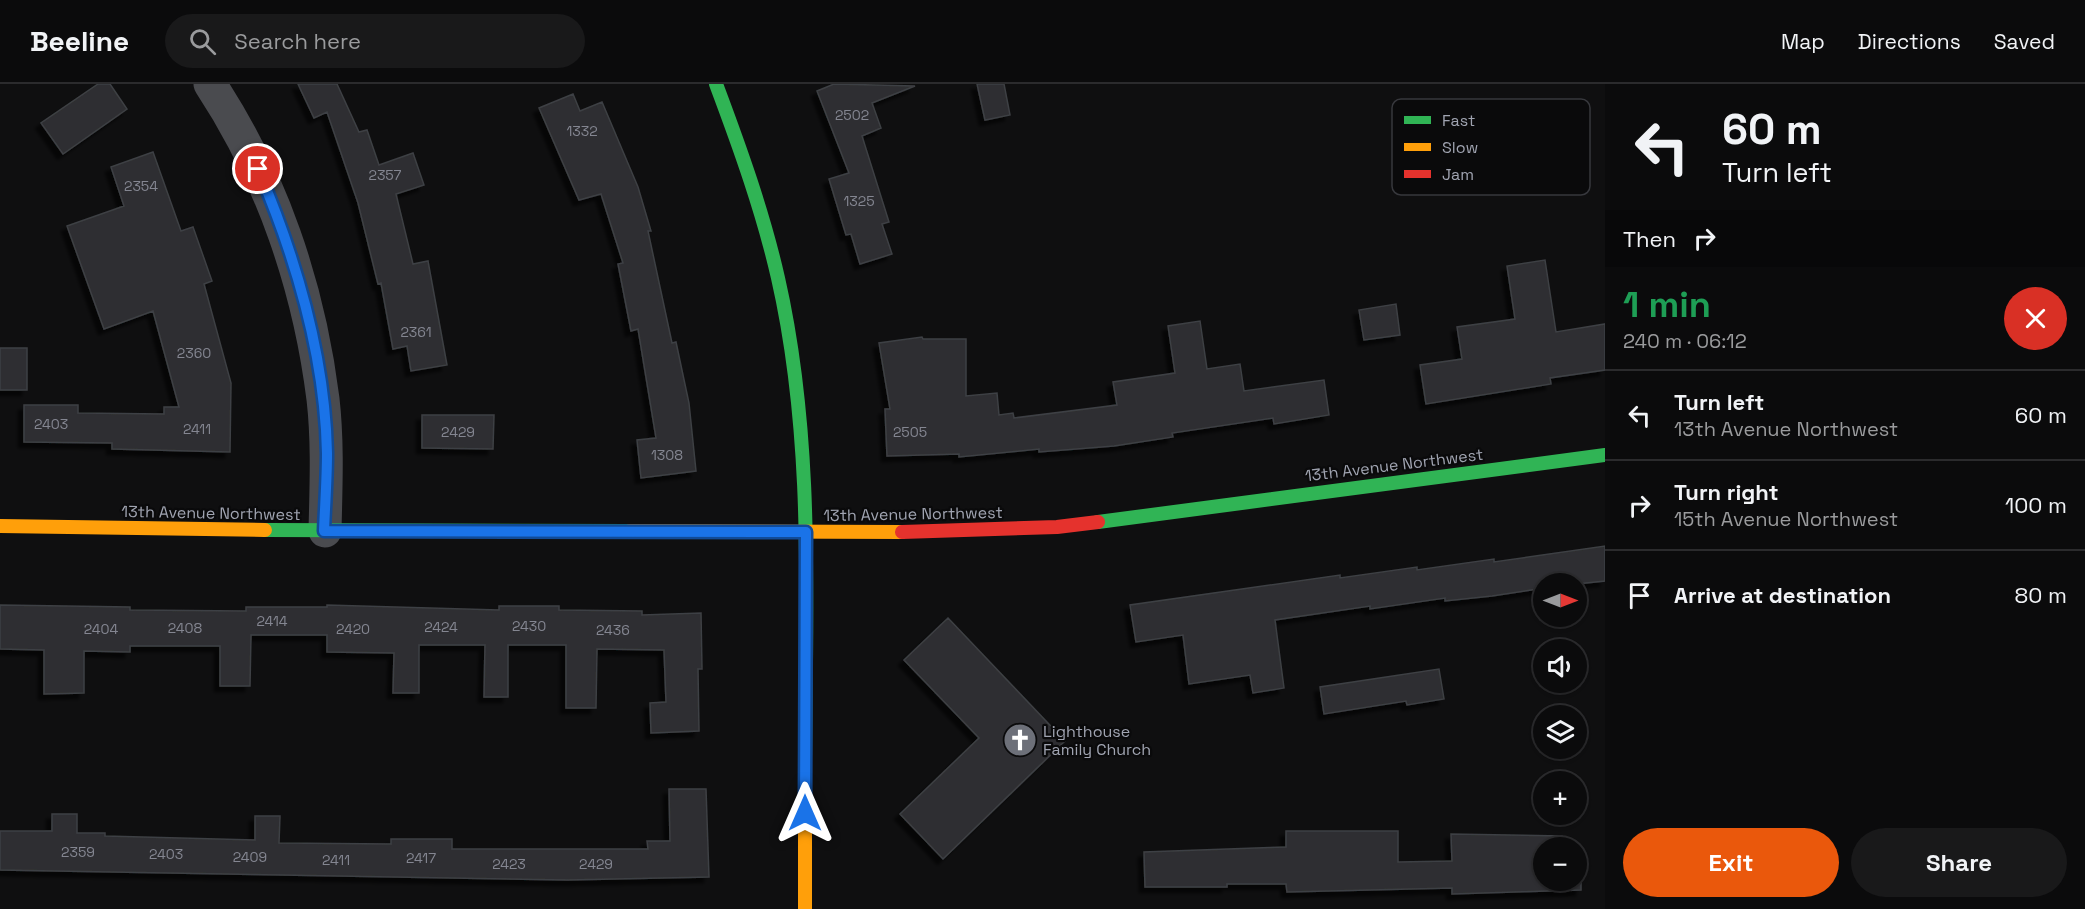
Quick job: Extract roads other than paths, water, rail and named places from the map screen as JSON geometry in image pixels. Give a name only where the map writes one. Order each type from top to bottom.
[{"type":"street","points":[[210,84],[258,169],[291,252],[303,297],[323,400],[327,452],[324,531]]},
{"type":"street","points":[[716,84],[746,165],[778,279],[796,389],[806,532],[804,909]]},
{"type":"street","name":"13th Avenue Northwest","points":[[0,526],[324,531],[953,532],[1057,527],[1605,455]]},
{"type":"place","name":"Lighthouse Family Church","points":[[1020,740]]}]
